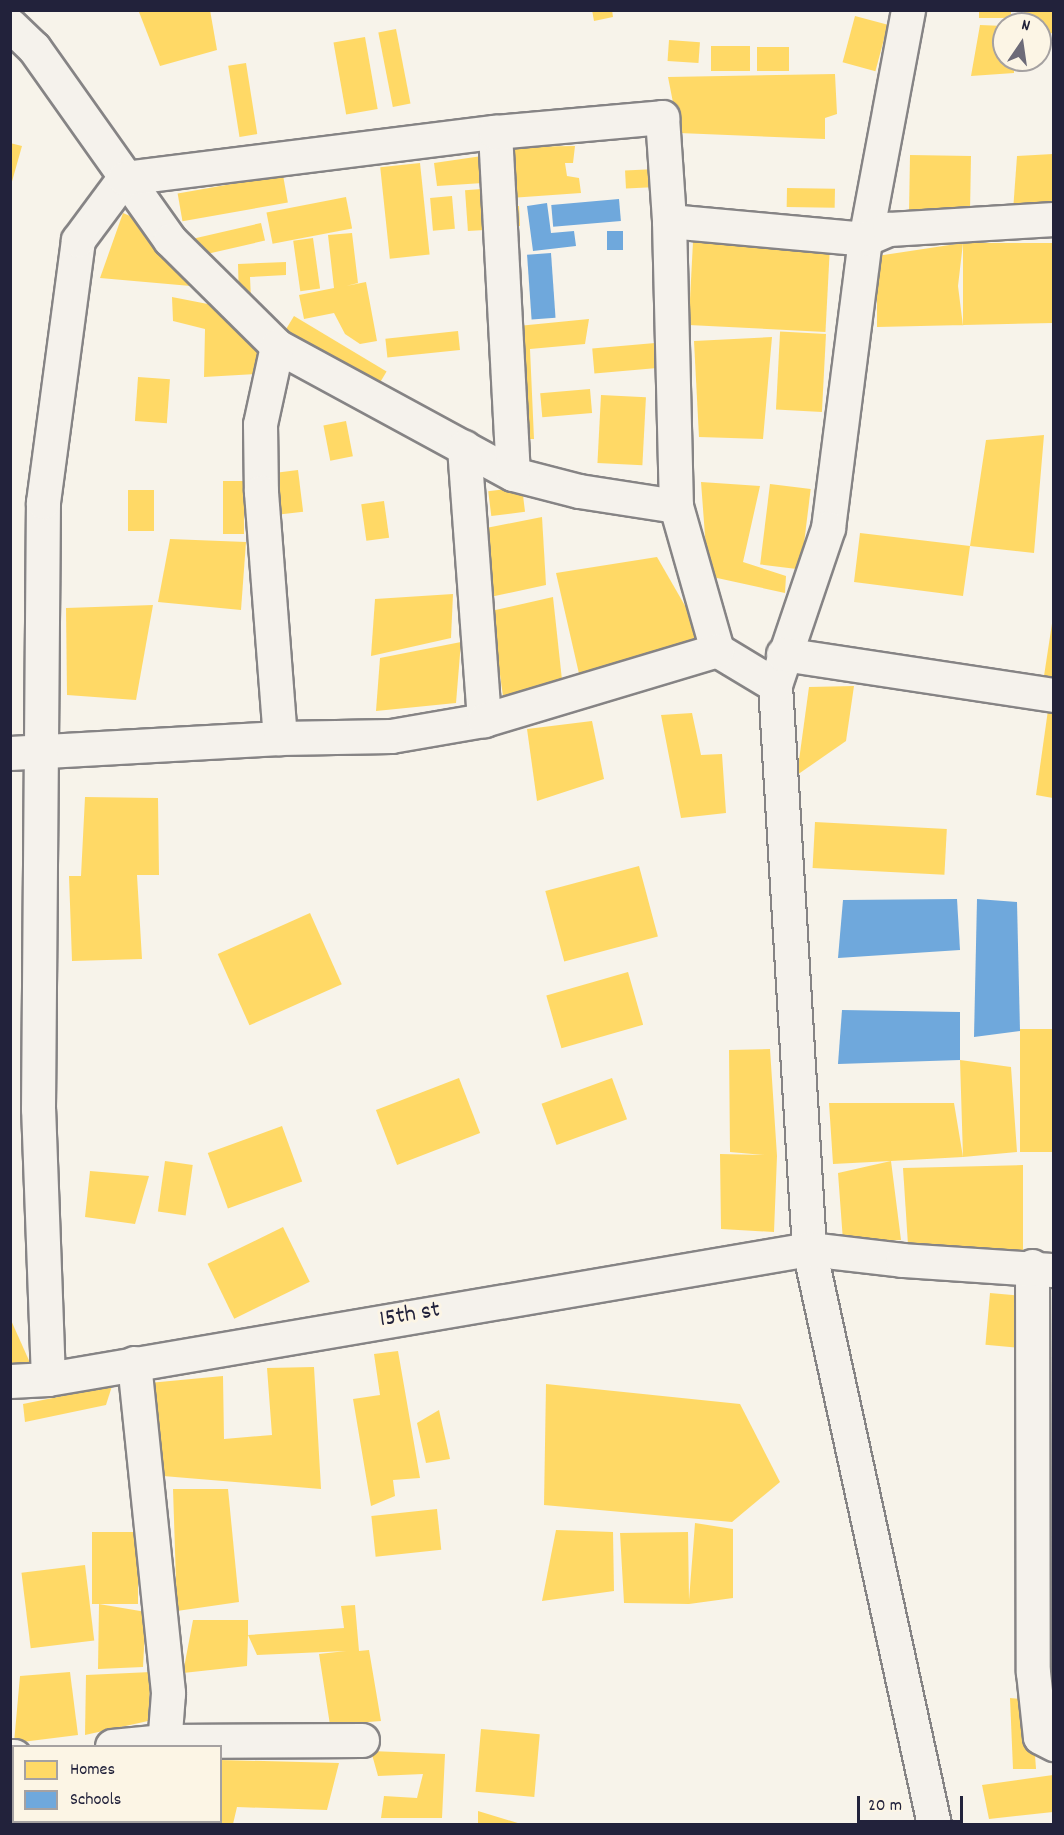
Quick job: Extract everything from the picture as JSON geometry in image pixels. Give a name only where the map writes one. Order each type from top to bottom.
[{"type":"street","points":[[908,10],[865,239],[828,528],[779,670],[809,1249],[934,1824]]},
{"type":"street","points":[[10,26],[34,48],[170,240],[277,346],[513,474],[579,491],[676,506]]},
{"type":"street","points":[[48,1378],[38,1109],[43,750],[43,502],[78,240],[124,178],[495,132],[662,117],[669,221],[676,506],[717,650]]},
{"type":"street","points":[[495,132],[513,474]]},
{"type":"street","points":[[669,221],[865,239],[889,229],[1053,219]]},
{"type":"street","points":[[277,346],[260,424],[261,492],[280,738]]},
{"type":"street","points":[[464,447],[484,720]]},
{"type":"street","points":[[10,753],[280,738],[391,736],[484,720],[717,650],[779,670],[1053,695]]},
{"type":"street","name":"15th st","points":[[10,1381],[48,1378],[809,1249],[902,1260],[1043,1268]]},
{"type":"street","points":[[1043,1268],[1033,1672],[1040,1737],[1053,1744]]},
{"type":"street","points":[[134,1363],[168,1693],[164,1744]]},
{"type":"street","points":[[138,1745],[362,1740]]},
{"type":"building: Homes","points":[[210,10],[217,50],[160,66],[139,12]]},
{"type":"building: Homes","points":[[592,10],[612,10],[613,17],[594,21]]},
{"type":"building: Homes","points":[[979,10],[1011,10],[1011,12],[992,12],[992,18],[979,18]]},
{"type":"building: Homes","points":[[1024,10],[1053,10],[1053,33],[1052,12],[1024,12]]},
{"type":"building: Homes","points":[[855,16],[888,25],[875,71],[843,62]]},
{"type":"building: Homes","points":[[980,25],[992,26],[992,72],[1014,73],[971,76]]},
{"type":"building: Homes","points":[[396,29],[411,104],[393,107],[378,32]]},
{"type":"building: Homes","points":[[365,37],[378,109],[346,114],[333,43]]},
{"type":"building: Homes","points":[[669,40],[700,42],[698,63],[668,61]]},
{"type":"building: Homes","points":[[711,46],[750,46],[750,71],[711,71]]},
{"type":"building: Homes","points":[[757,47],[789,47],[789,71],[757,71]]},
{"type":"building: Homes","points":[[246,63],[257,134],[239,137],[228,66]]},
{"type":"building: Homes","points":[[835,74],[837,114],[825,118],[825,139],[679,133],[668,77]]},
{"type":"building: Homes","points":[[10,143],[22,146],[11,185],[10,185]]},
{"type":"building: Homes","points":[[575,146],[573,163],[565,163],[567,176],[579,178],[581,193],[510,198],[512,147]]},
{"type":"building: Homes","points":[[1053,154],[1053,207],[1013,211],[1017,156]]},
{"type":"building: Homes","points":[[910,155],[971,156],[970,217],[909,216]]},
{"type":"building: Homes","points":[[482,156],[483,183],[437,186],[434,163]]},
{"type":"building: Homes","points":[[420,163],[430,254],[390,259],[380,167]]},
{"type":"building: Homes","points":[[656,169],[657,187],[626,189],[625,171]]},
{"type":"building: Homes","points":[[283,175],[288,203],[182,221],[178,194]]},
{"type":"building: Homes","points":[[787,188],[835,189],[835,208],[787,207]]},
{"type":"building: Homes","points":[[482,189],[485,230],[468,231],[465,190]]},
{"type":"building: Homes","points":[[452,196],[455,229],[433,231],[430,198]]},
{"type":"building: Homes","points":[[346,197],[352,228],[273,244],[266,212]]},
{"type":"building: Homes","points":[[519,206],[520,226],[506,227],[505,207]]},
{"type":"building: Homes","points":[[123,213],[147,223],[202,287],[100,278]]},
{"type":"building: Homes","points":[[261,223],[265,241],[195,257],[191,239]]},
{"type":"building: Homes","points":[[352,233],[358,283],[346,286],[366,282],[377,341],[360,344],[345,334],[334,313],[304,319],[299,295],[334,288],[328,235]]},
{"type":"building: Homes","points":[[313,238],[320,289],[300,291],[293,241]]},
{"type":"building: Homes","points":[[693,242],[830,249],[825,332],[689,325]]},
{"type":"building: Homes","points":[[963,243],[958,286],[963,325],[877,327],[877,256]]},
{"type":"building: Homes","points":[[963,243],[1053,243],[1053,323],[963,325]]},
{"type":"building: Homes","points":[[286,262],[286,275],[250,277],[251,299],[239,300],[238,264]]},
{"type":"building: Homes","points":[[172,297],[228,308],[257,341],[258,374],[204,377],[205,329],[173,321]]},
{"type":"building: Homes","points":[[294,316],[387,372],[375,390],[283,335]]},
{"type":"building: Homes","points":[[589,319],[585,344],[530,349],[534,439],[521,439],[518,326]]},
{"type":"building: Homes","points":[[458,331],[460,350],[387,358],[385,339]]},
{"type":"building: Homes","points":[[780,332],[826,334],[822,412],[776,409]]},
{"type":"building: Homes","points":[[772,337],[763,439],[699,437],[694,341]]},
{"type":"building: Homes","points":[[655,343],[657,368],[594,373],[592,348]]},
{"type":"building: Homes","points":[[138,377],[170,379],[167,423],[135,421]]},
{"type":"building: Homes","points":[[590,389],[592,413],[542,417],[540,393]]},
{"type":"building: Homes","points":[[601,395],[646,397],[642,465],[597,463]]},
{"type":"building: Homes","points":[[346,421],[353,456],[330,461],[323,425]]},
{"type":"building: Homes","points":[[1044,435],[1034,553],[970,546],[986,440]]},
{"type":"building: Homes","points":[[298,470],[303,512],[279,515],[274,473]]},
{"type":"building: Homes","points":[[223,481],[244,481],[244,534],[223,534]]},
{"type":"building: Homes","points":[[701,482],[760,486],[743,562],[786,576],[785,593],[708,576]]},
{"type":"building: Homes","points":[[770,484],[811,489],[801,569],[760,564]]},
{"type":"building: Homes","points":[[522,487],[525,512],[491,516],[488,491]]},
{"type":"building: Homes","points":[[128,490],[154,490],[154,531],[128,531]]},
{"type":"building: Homes","points":[[384,501],[389,538],[366,541],[361,504]]},
{"type":"building: Homes","points":[[542,517],[546,585],[490,597],[481,529]]},
{"type":"building: Homes","points":[[860,533],[970,546],[963,596],[854,582]]},
{"type":"building: Homes","points":[[170,539],[246,542],[241,610],[158,602]]},
{"type":"building: Homes","points":[[657,557],[703,637],[580,678],[556,573]]},
{"type":"building: Homes","points":[[453,594],[451,638],[371,656],[375,599]]},
{"type":"building: Homes","points":[[553,597],[562,680],[503,696],[491,611]]},
{"type":"building: Homes","points":[[153,605],[136,700],[67,695],[66,608]]},
{"type":"building: Homes","points":[[1053,617],[1053,677],[1044,676]]},
{"type":"building: Homes","points":[[461,642],[456,703],[376,711],[380,658]]},
{"type":"building: Homes","points":[[854,686],[846,741],[797,775],[809,687]]},
{"type":"building: Homes","points":[[1048,710],[1053,711],[1053,798],[1036,795]]},
{"type":"building: Homes","points":[[692,713],[701,755],[722,754],[726,813],[681,818],[661,715]]},
{"type":"building: Homes","points":[[592,721],[604,779],[537,801],[527,729]]},
{"type":"building: Homes","points":[[85,797],[158,798],[159,875],[137,875],[142,959],[72,961],[69,876],[81,876]]},
{"type":"building: Homes","points":[[815,822],[947,829],[944,875],[813,868]]},
{"type":"building: Homes","points":[[639,866],[658,937],[564,962],[545,891]]},
{"type":"building: Homes","points":[[310,913],[342,984],[249,1025],[218,954]]},
{"type":"building: Homes","points":[[628,972],[643,1025],[561,1048],[546,995]]},
{"type":"building: Homes","points":[[1020,1029],[1053,1029],[1053,1152],[1020,1152]]},
{"type":"building: Homes","points":[[770,1049],[777,1156],[774,1232],[721,1229],[720,1154],[764,1155],[730,1152],[729,1050]]},
{"type":"building: Homes","points":[[960,1060],[1011,1067],[1017,1152],[963,1157]]},
{"type":"building: Homes","points":[[459,1078],[480,1133],[397,1165],[376,1110]]},
{"type":"building: Homes","points":[[612,1078],[627,1119],[557,1145],[542,1104]]},
{"type":"building: Homes","points":[[829,1103],[954,1103],[963,1157],[833,1164]]},
{"type":"building: Homes","points":[[282,1126],[302,1181],[228,1208],[208,1153]]},
{"type":"building: Homes","points":[[165,1161],[193,1165],[186,1215],[158,1212]]},
{"type":"building: Homes","points":[[891,1161],[901,1240],[843,1241],[838,1173]]},
{"type":"building: Homes","points":[[1023,1165],[1023,1252],[908,1245],[903,1168]]},
{"type":"building: Homes","points":[[90,1171],[149,1176],[135,1224],[85,1217]]},
{"type":"building: Homes","points":[[283,1227],[310,1282],[234,1319],[208,1264]]},
{"type":"building: Homes","points":[[990,1293],[1028,1296],[1023,1348],[985,1345]]},
{"type":"building: Homes","points":[[10,1318],[35,1374],[10,1375]]},
{"type":"building: Homes","points":[[398,1351],[420,1478],[393,1480],[395,1496],[371,1506],[353,1399],[380,1395],[374,1354]]},
{"type":"building: Homes","points":[[314,1367],[321,1489],[163,1476],[149,1383],[223,1376],[224,1439],[272,1435],[267,1368]]},
{"type":"building: Homes","points":[[546,1384],[740,1404],[780,1482],[732,1522],[544,1505]]},
{"type":"building: Homes","points":[[112,1386],[106,1405],[25,1422],[23,1404]]},
{"type":"building: Homes","points":[[439,1410],[450,1459],[426,1463],[417,1423]]},
{"type":"building: Homes","points":[[173,1489],[228,1489],[239,1602],[177,1611]]},
{"type":"building: Homes","points":[[437,1509],[441,1550],[376,1557],[371,1516]]},
{"type":"building: Homes","points":[[695,1523],[733,1529],[733,1598],[689,1604],[624,1603],[620,1533],[688,1532],[689,1600]]},
{"type":"building: Homes","points":[[556,1530],[613,1532],[614,1591],[542,1601]]},
{"type":"building: Homes","points":[[92,1532],[138,1532],[138,1604],[92,1604]]},
{"type":"building: Homes","points":[[85,1565],[94,1640],[31,1648],[21,1573]]},
{"type":"building: Homes","points":[[99,1604],[146,1612],[143,1667],[98,1669]]},
{"type":"building: Homes","points":[[355,1605],[359,1651],[369,1650],[381,1721],[330,1725],[319,1654],[346,1651],[257,1655],[248,1635],[344,1628],[341,1606]]},
{"type":"building: Homes","points":[[193,1620],[248,1620],[247,1666],[183,1673]]},
{"type":"building: Homes","points":[[70,1672],[78,1735],[14,1743],[20,1676]]},
{"type":"building: Homes","points":[[151,1672],[148,1721],[85,1735],[86,1675]]},
{"type":"building: Homes","points":[[1010,1698],[1031,1700],[1036,1769],[1013,1769]]},
{"type":"building: Homes","points":[[481,1729],[540,1734],[534,1797],[476,1792]]},
{"type":"building: Homes","points":[[371,1751],[445,1754],[442,1818],[381,1818],[384,1796],[417,1798],[423,1774],[378,1776]]},
{"type":"building: Homes","points":[[222,1760],[339,1763],[327,1810],[237,1807],[233,1824],[186,1824],[222,1823]]},
{"type":"building: Homes","points":[[1053,1775],[1053,1812],[989,1819],[982,1785]]},
{"type":"building: Homes","points":[[478,1811],[521,1824],[478,1824]]},
{"type":"building: Schools","points":[[619,199],[621,221],[553,227],[551,205]]},
{"type":"building: Schools","points":[[547,203],[551,233],[574,231],[576,246],[533,251],[527,206]]},
{"type":"building: Schools","points":[[607,231],[623,231],[623,250],[607,250]]},
{"type":"building: Schools","points":[[551,253],[556,318],[532,320],[527,255]]},
{"type":"building: Schools","points":[[957,899],[960,950],[838,958],[843,900]]},
{"type":"building: Schools","points":[[977,899],[1017,902],[1020,1031],[974,1037]]},
{"type":"building: Schools","points":[[842,1010],[960,1012],[960,1060],[838,1064]]}]
